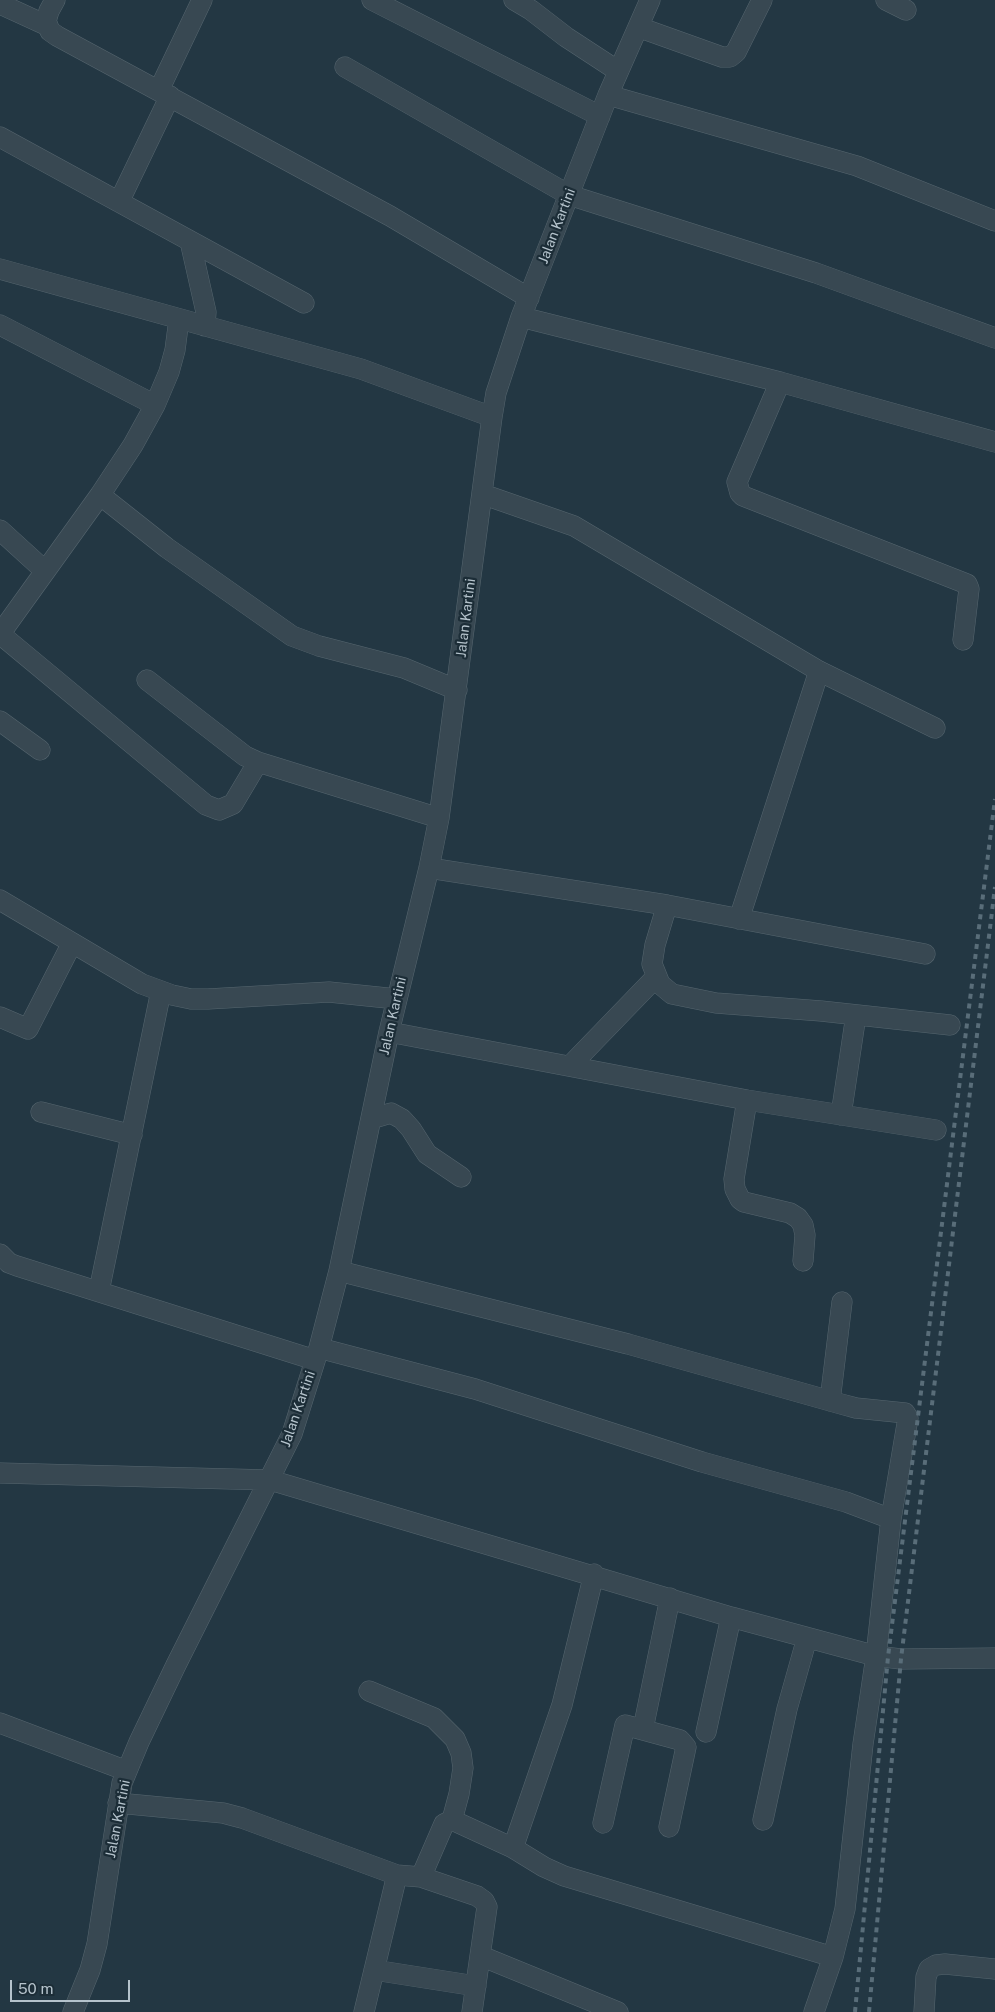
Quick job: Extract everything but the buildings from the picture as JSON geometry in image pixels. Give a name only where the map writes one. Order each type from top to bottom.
[{"type":"street","points":[[48,26],[47,15],[54,0]]},
{"type":"street","points":[[119,202],[202,0]]},
{"type":"street","points":[[372,0],[600,116]]},
{"type":"street","points":[[514,0],[618,71]]},
{"type":"street","name":"Jalan Kartini","points":[[73,2012],[90,1970],[97,1944],[122,1783],[176,1665],[292,1434],[317,1354],[339,1271],[388,1032],[429,868],[439,818],[492,417],[504,366],[521,317],[608,95],[650,0]]},
{"type":"street","points":[[638,27],[722,57],[730,56],[736,52],[762,0]]},
{"type":"street","points":[[886,0],[906,10]]},
{"type":"street","points":[[0,4],[48,26],[57,36],[390,216],[529,298]]},
{"type":"street","points":[[346,67],[569,195],[816,273],[995,338]]},
{"type":"street","points":[[608,95],[857,166],[995,221]]},
{"type":"street","points":[[0,137],[304,303]]},
{"type":"street","points":[[190,241],[206,312],[205,326]]},
{"type":"street","points":[[0,268],[361,369],[492,417]]},
{"type":"street","points":[[521,317],[780,382],[995,442]]},
{"type":"street","points":[[179,319],[175,350],[169,372],[155,405],[133,445],[100,495],[0,634],[206,805],[214,809],[224,809],[232,804],[258,762]]},
{"type":"street","points":[[0,325],[155,405]]},
{"type":"street","points":[[780,382],[737,482],[740,493],[743,496],[967,584],[969,589],[963,640]]},
{"type":"street","points":[[482,494],[574,526],[819,671],[935,728]]},
{"type":"street","points":[[100,495],[167,548],[292,636],[319,646],[404,668],[457,690]]},
{"type":"street","points":[[0,530],[45,571]]},
{"type":"street","points":[[739,919],[819,671]]},
{"type":"street","points":[[147,680],[245,756],[258,762],[439,818]]},
{"type":"street","points":[[0,721],[40,750]]},
{"type":"street","points":[[429,868],[668,905],[925,954]]},
{"type":"street","points":[[0,900],[142,984],[191,999],[329,992],[397,998]]},
{"type":"street","points":[[668,905],[655,945],[652,964],[656,977],[665,990],[672,994],[697,1000],[856,1014],[950,1025]]},
{"type":"street","points":[[0,1018],[28,1029],[72,943]]},
{"type":"street","points":[[570,1066],[656,977]]},
{"type":"street","points":[[99,1291],[161,991]]},
{"type":"street","points":[[841,1115],[856,1014]]},
{"type":"street","points":[[388,1032],[747,1100],[936,1130]]},
{"type":"street","points":[[747,1100],[734,1179],[735,1189],[740,1199],[744,1202],[790,1213],[798,1218],[803,1225],[803,1262]]},
{"type":"street","points":[[42,1112],[132,1135]]},
{"type":"street","points":[[371,1119],[391,1113],[402,1119],[411,1129],[427,1154],[461,1177]]},
{"type":"street","points":[[0,1254],[17,1266],[99,1291],[317,1354],[475,1389],[702,1462],[846,1502],[891,1519]]},
{"type":"street","points":[[339,1271],[628,1344],[856,1408],[905,1413],[908,1418],[891,1519],[845,1909],[833,1956],[814,2012]]},
{"type":"street","points":[[830,1401],[842,1302]]},
{"type":"street","points":[[0,1473],[270,1480],[594,1574],[731,1617],[876,1656],[901,1659],[995,1658]]},
{"type":"street","points":[[513,1848],[562,1705],[594,1574]]},
{"type":"street","points":[[644,1729],[670,1598]]},
{"type":"street","points":[[706,1732],[731,1617]]},
{"type":"street","points":[[763,1820],[787,1709],[806,1638]]},
{"type":"street","points":[[369,1690],[434,1718],[455,1739],[461,1753],[463,1768],[452,1820]]},
{"type":"street","points":[[0,1723],[127,1771]]},
{"type":"street","points":[[603,1823],[625,1725],[644,1729],[685,1743],[686,1747],[669,1827]]},
{"type":"street","points":[[118,1803],[223,1813],[242,1818],[397,1875],[421,1877],[477,1896],[484,1901],[487,1915],[472,2012]]},
{"type":"street","points":[[421,1877],[444,1824],[452,1820],[513,1848],[564,1876],[833,1956]]},
{"type":"street","points":[[364,2012],[397,1875]]},
{"type":"street","points":[[481,1956],[618,2012]]},
{"type":"street","points":[[924,2012],[926,1977],[929,1969],[936,1965],[945,1964],[995,1969]]},
{"type":"street","points":[[374,1970],[476,1986]]},
{"type":"railway","points":[[855,2012],[888,1657],[995,799]]},
{"type":"railway","points":[[869,2012],[901,1659],[995,887]]}]
